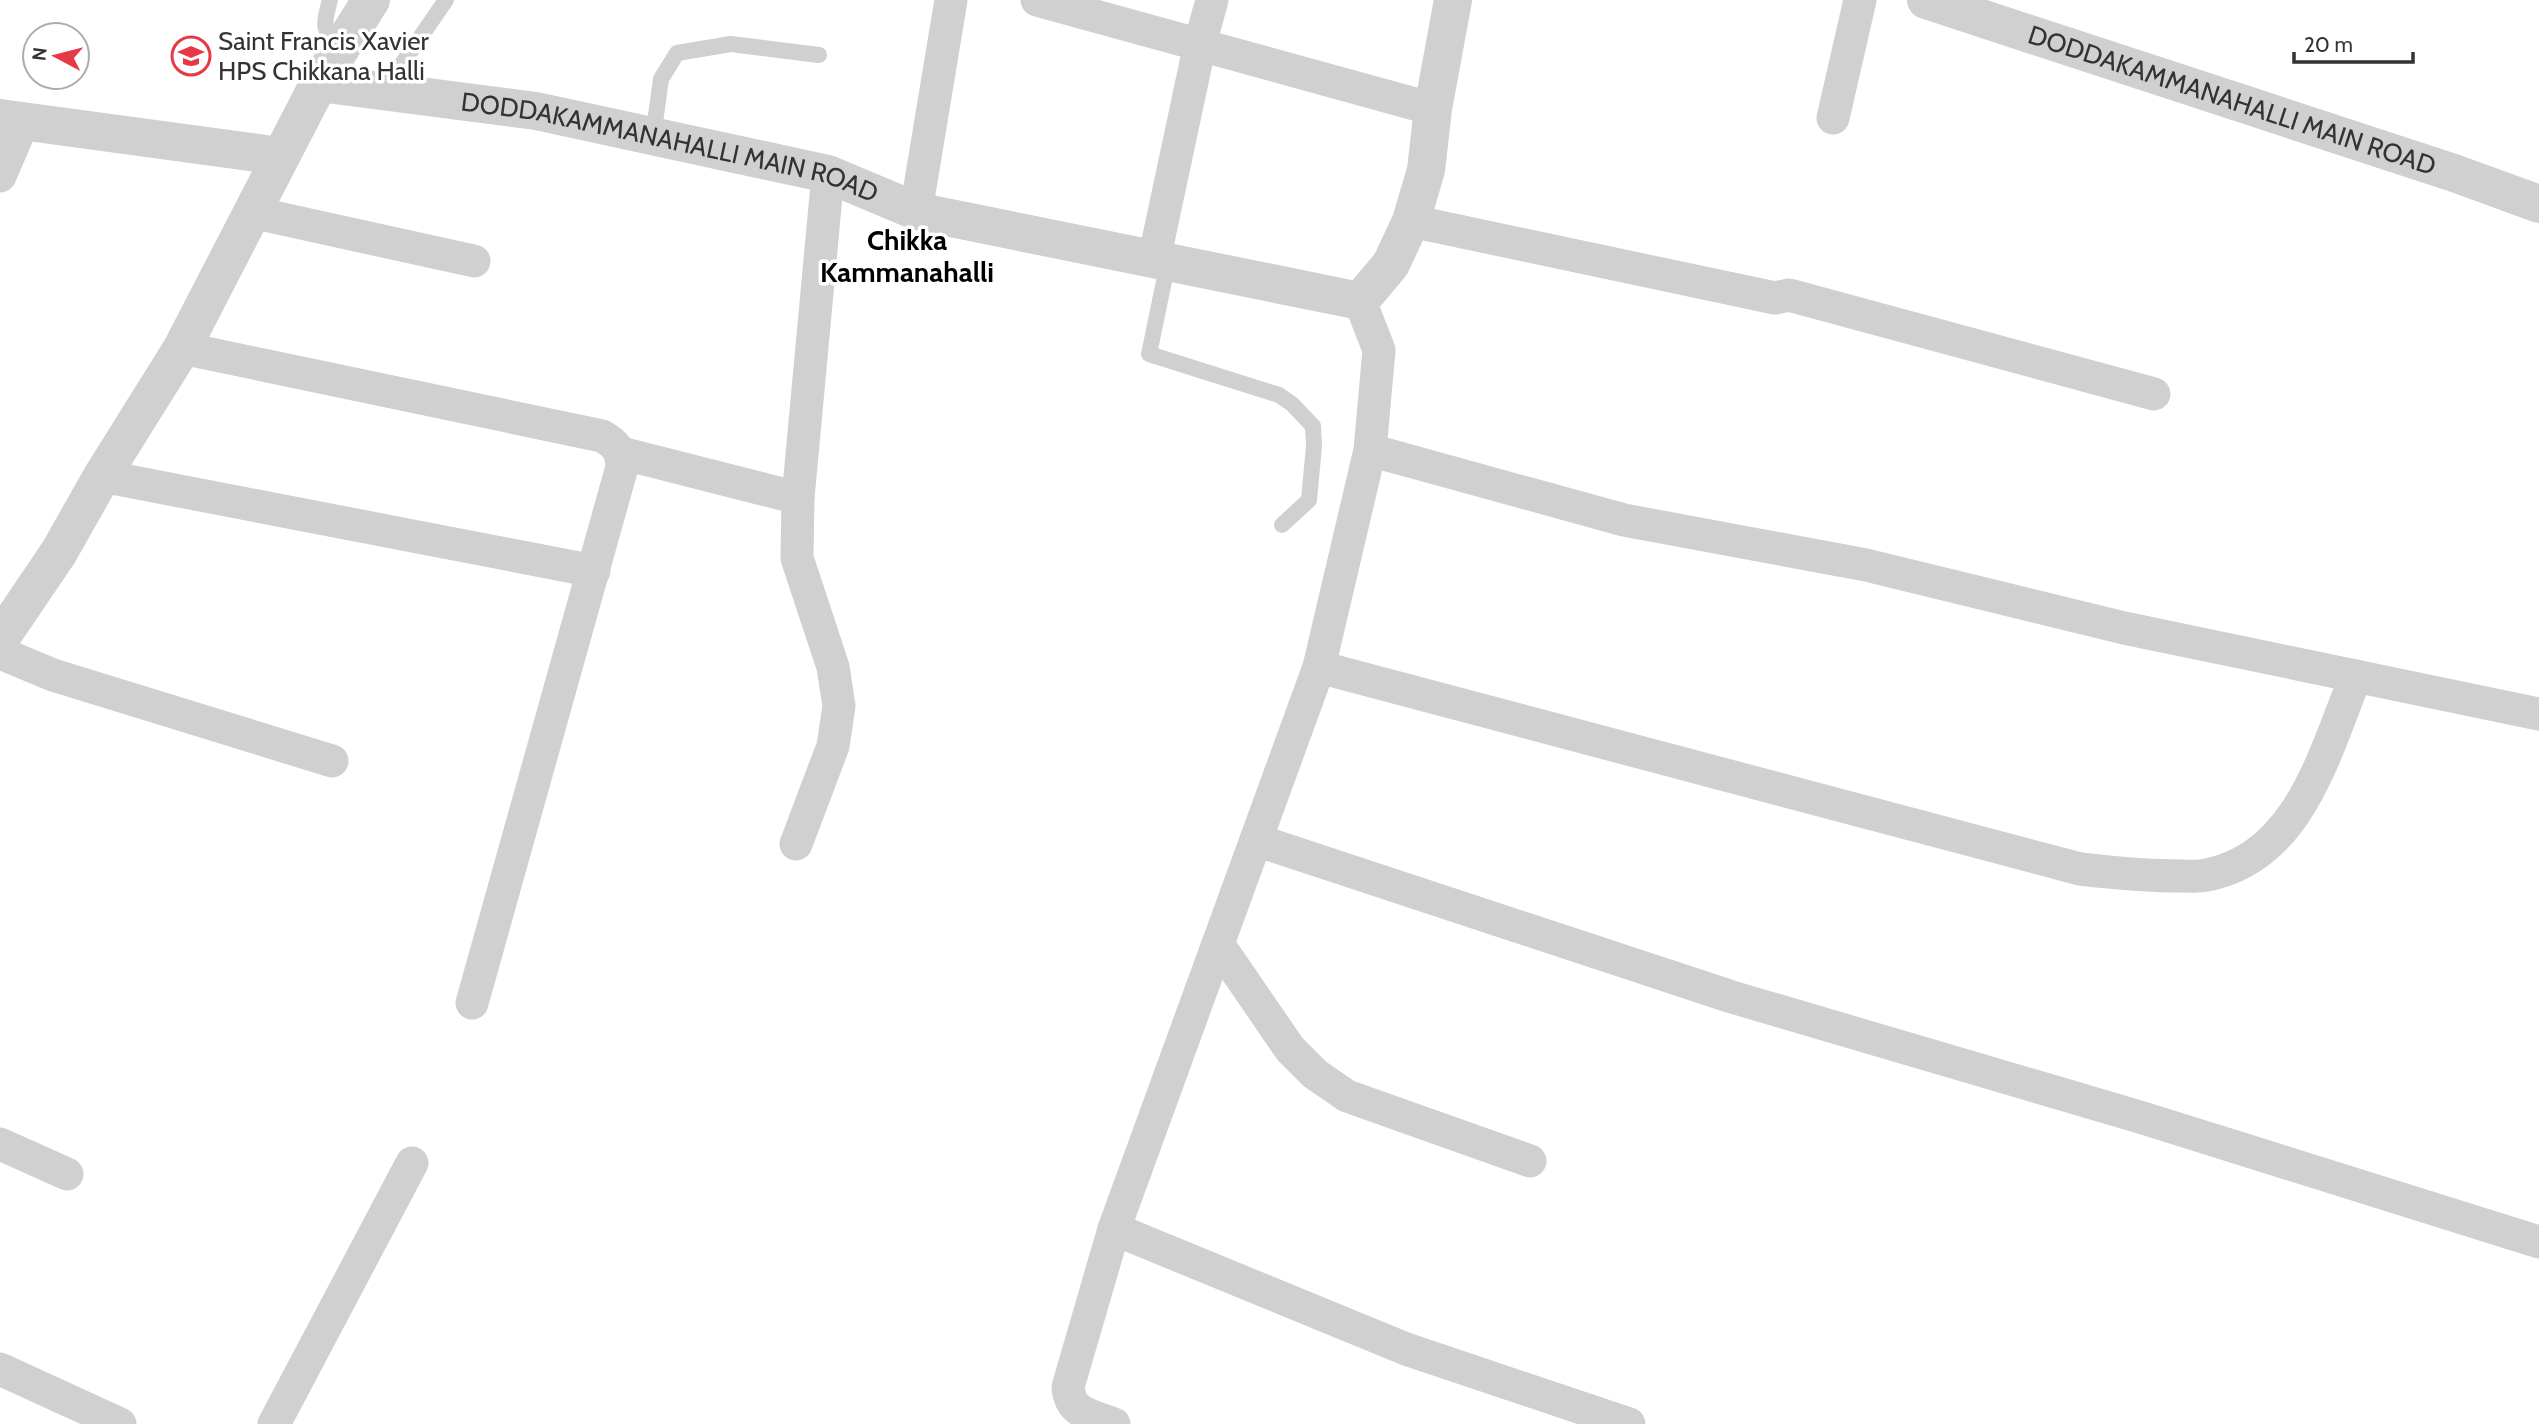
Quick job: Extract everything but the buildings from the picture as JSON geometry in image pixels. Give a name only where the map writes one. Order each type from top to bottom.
[{"type":"street","points":[[0,639],[59,552],[102,476],[182,348],[319,83],[371,0]]},
{"type":"street","points":[[916,211],[951,0]]},
{"type":"street","points":[[1037,0],[1433,109]]},
{"type":"street","points":[[1161,261],[1200,44],[1212,0]]},
{"type":"street","points":[[1114,1424],[1077,1409],[1069,1400],[1069,1387],[1114,1229],[1319,667],[1370,450],[1379,350],[1360,301],[1391,264],[1411,221],[1426,170],[1433,109],[1453,0]]},
{"type":"street","points":[[1833,118],[1860,0]]},
{"type":"street","name":"DODDAKAMMANAHALLI MAIN ROAD","points":[[1926,0],[2441,169],[2539,204]]},
{"type":"street","name":"DODDAKAMMANAHALLI MAIN ROAD","points":[[319,83],[536,111],[828,174],[916,211],[1360,301]]},
{"type":"street","points":[[0,176],[12,119],[280,156]]},
{"type":"street","points":[[796,844],[832,746],[839,706],[833,667],[797,558],[798,498],[828,174]]},
{"type":"street","points":[[251,212],[474,261]]},
{"type":"street","points":[[1411,221],[1774,298],[1789,295],[2154,394]]},
{"type":"street","points":[[182,348],[602,436],[615,443],[621,453],[622,467],[472,1003]]},
{"type":"street","points":[[1370,450],[1625,520],[1866,565],[2123,628],[2539,714]]},
{"type":"street","points":[[621,453],[798,498]]},
{"type":"street","points":[[102,476],[594,570]]},
{"type":"street","points":[[0,653],[53,675],[332,761]]},
{"type":"street","points":[[1319,667],[2080,869],[2144,876],[2207,876],[2244,862],[2275,840],[2303,803],[2356,676]]},
{"type":"street","points":[[1256,840],[1732,998],[2143,1118],[2539,1242]]},
{"type":"street","points":[[1218,944],[1290,1049],[1315,1074],[1347,1096],[1530,1161]]},
{"type":"street","points":[[0,1144],[67,1174]]},
{"type":"street","points":[[274,1424],[412,1163]]},
{"type":"street","points":[[1114,1229],[1406,1349],[1629,1424]]},
{"type":"street","points":[[0,1369],[120,1424]]},
{"type":"lane","points":[[330,0],[323,22],[328,36],[340,50]]},
{"type":"lane","points":[[383,92],[446,0]]},
{"type":"lane","points":[[653,137],[661,79],[677,52],[731,44],[819,55]]},
{"type":"lane","points":[[1161,261],[1149,354],[1279,395],[1292,404],[1313,426],[1309,500],[1282,525]]},
{"type":"place","name":"Saint Francis Xavier HPS Chikkana Halli","points":[[191,56]]},
{"type":"district","name":"Chikka Kammanahalli","points":[[907,256]]}]
